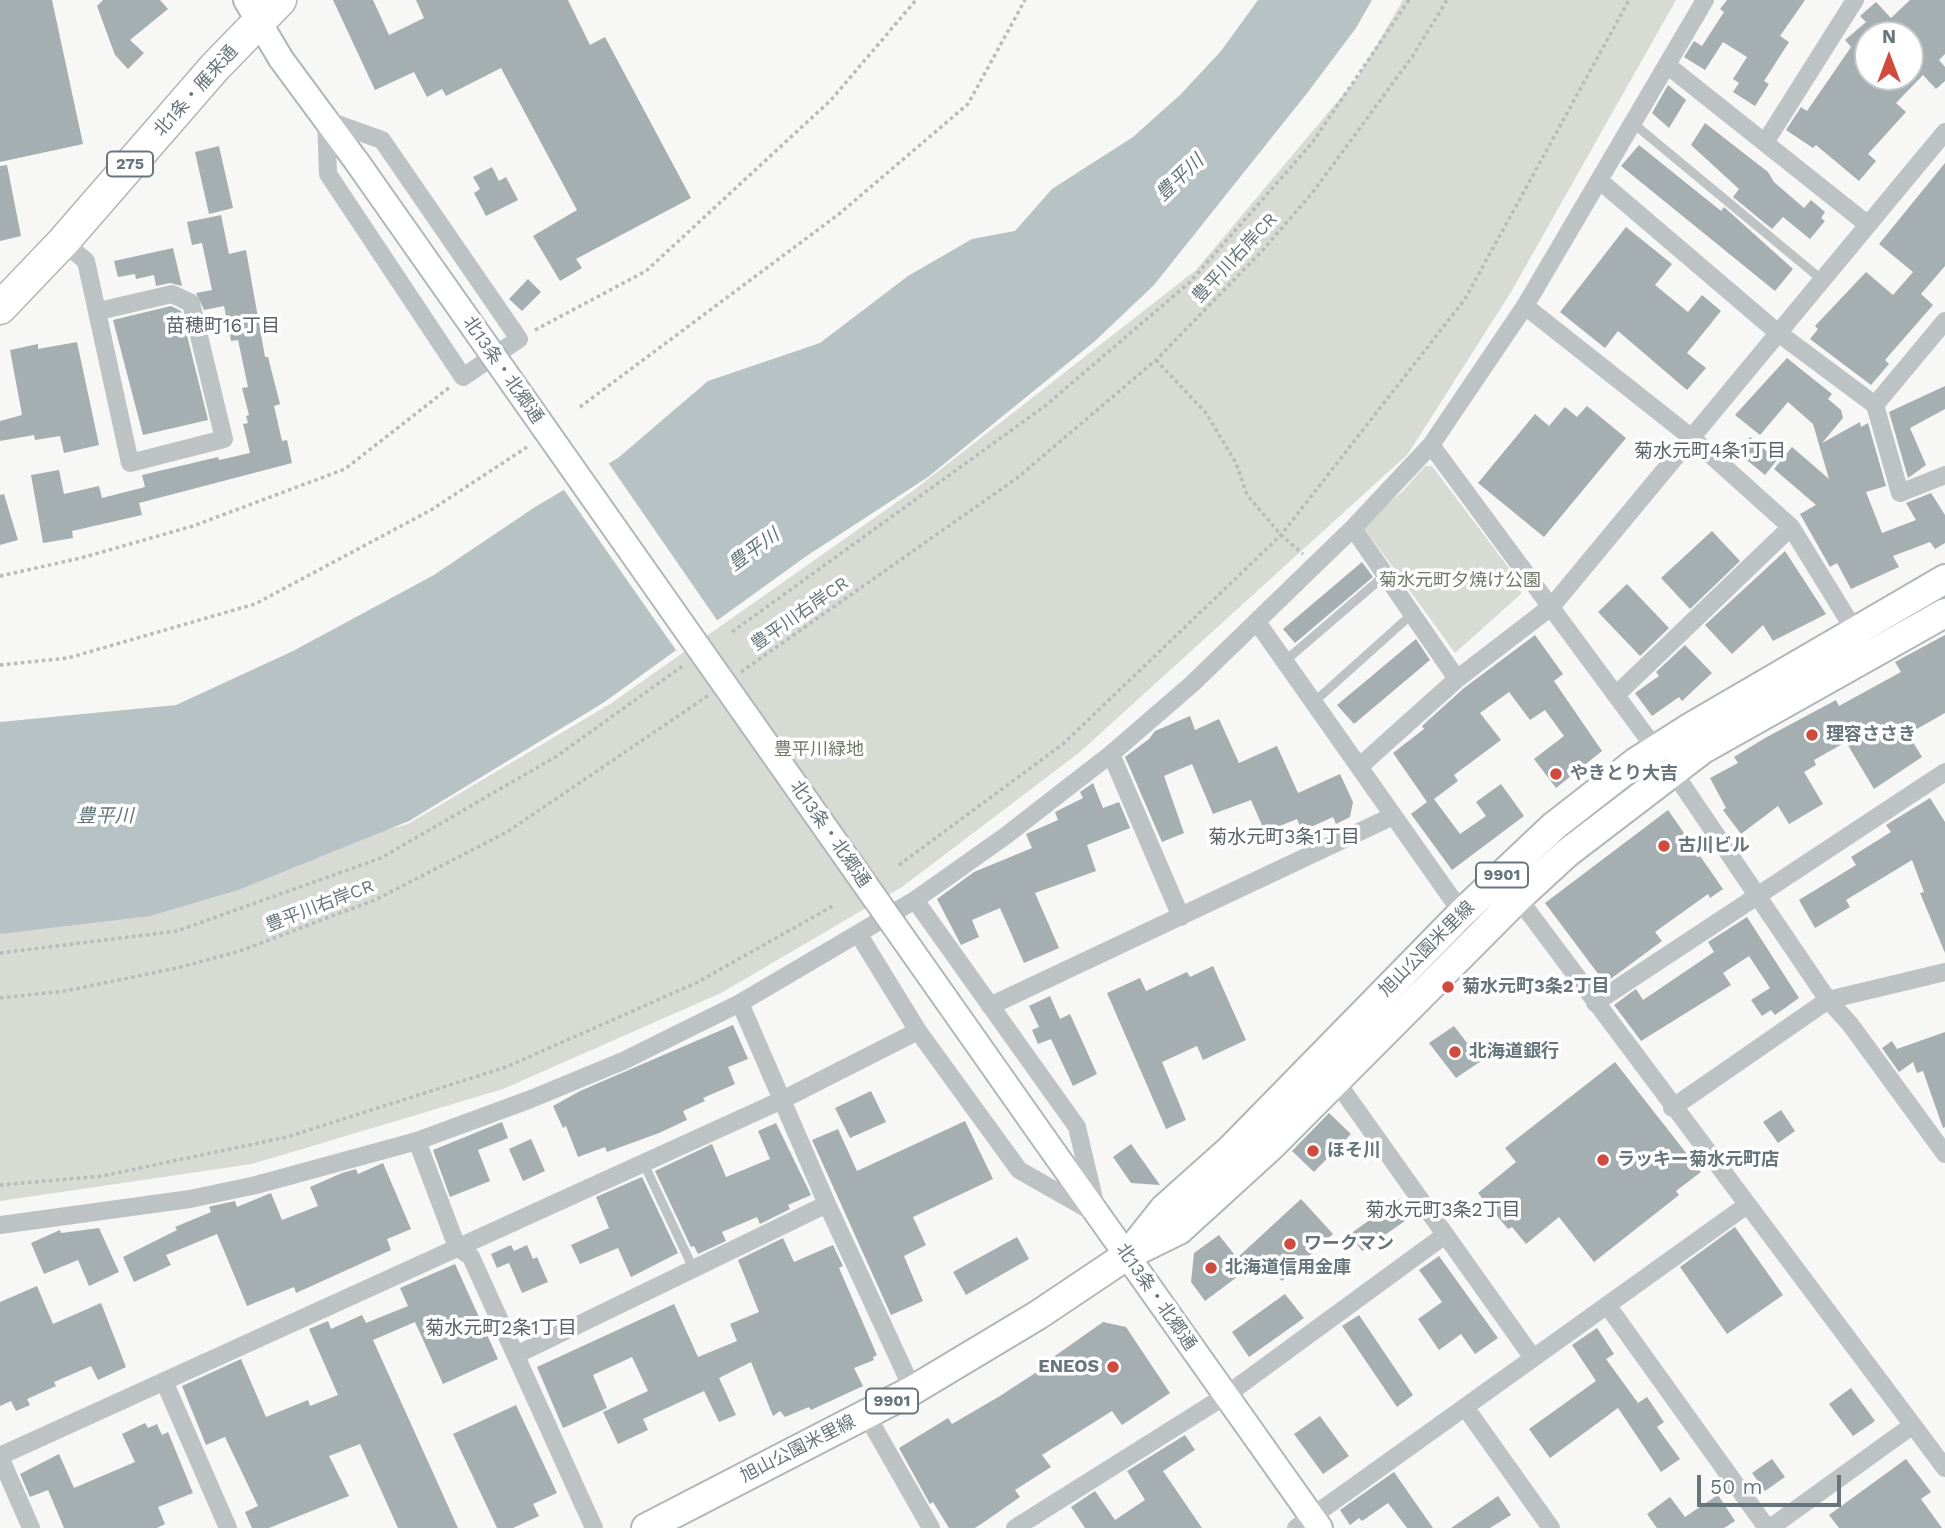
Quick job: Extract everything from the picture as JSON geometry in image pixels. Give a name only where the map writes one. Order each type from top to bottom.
[{"type":"highway","name":"北1条・雁来通","points":[[0,308],[63,242],[215,67],[262,7]]},
{"type":"main road","name":"旭山公園米里線","points":[[646,1528],[913,1390],[1048,1309],[1126,1256],[1179,1230],[1336,1081],[1518,898],[1664,762],[1691,727],[1945,579]]},
{"type":"main road","name":"旭山公園米里線","points":[[1126,1256],[1164,1209],[1230,1150],[1462,914],[1554,826],[1636,762],[1664,762],[1703,749],[1945,613]]},
{"type":"street","points":[[0,1225],[190,1199],[256,1185],[416,1141],[531,1099],[623,1061],[740,1003],[915,900],[1004,837],[1111,754],[1257,622],[1353,528],[1431,444],[1525,306],[1705,0]]},
{"type":"street","points":[[1766,141],[1855,0]]},
{"type":"street","name":"北13条・北郷通","points":[[262,7],[281,58],[1226,1396],[1309,1524]]},
{"type":"street","points":[[1667,65],[1766,141],[1867,224]]},
{"type":"street","points":[[326,120],[382,139],[519,339],[463,377],[328,173],[326,120]]},
{"type":"street","points":[[1359,767],[1457,679],[1552,606],[1945,132]]},
{"type":"street","points":[[1600,181],[1777,332],[1875,405],[1900,493],[1945,475]]},
{"type":"street","points":[[63,242],[86,261],[130,463],[224,439],[191,303],[172,294],[99,311]]},
{"type":"street","points":[[1525,306],[1692,439],[1791,527],[1855,631]]},
{"type":"street","points":[[1875,405],[1945,321]]},
{"type":"street","points":[[1431,444],[1552,606],[1758,892],[1828,1000],[1850,1024],[1945,1154]]},
{"type":"street","points":[[1616,695],[1791,527]]},
{"type":"street","points":[[1353,528],[1457,679]]},
{"type":"street","points":[[1257,622],[1462,914]]},
{"type":"street","points":[[1111,754],[1181,917]]},
{"type":"street","points":[[1595,1003],[1758,892],[1943,780]]},
{"type":"street","points":[[990,1006],[1393,816]]},
{"type":"street","points":[[1518,898],[1672,1108],[1945,1468]]},
{"type":"street","points":[[915,900],[1077,1127],[1097,1214]]},
{"type":"street","points":[[859,935],[918,1031],[1019,1170],[1097,1214]]},
{"type":"street","points":[[1672,1108],[1828,1000],[1945,972]]},
{"type":"street","points":[[740,1003],[827,1204],[913,1390]]},
{"type":"street","points":[[31,1528],[0,1456],[782,1100],[918,1031]]},
{"type":"street","points":[[1336,1081],[1533,1358]]},
{"type":"street","points":[[416,1141],[457,1247],[471,1257],[594,1528]]},
{"type":"street","points":[[516,1355],[827,1204]]},
{"type":"street","points":[[1309,1524],[1465,1407],[1747,1205]]},
{"type":"street","points":[[1015,1528],[1226,1396],[1445,1235]]},
{"type":"street","points":[[1607,1305],[1769,1528],[1913,1425]]},
{"type":"street","points":[[164,1381],[224,1526]]},
{"type":"street","points":[[1465,1407],[1551,1528]]},
{"type":"street","points":[[866,1415],[931,1528]]},
{"type":"lane","points":[[1634,124],[1821,279]]},
{"type":"lane","points":[[1285,661],[1384,576]]},
{"type":"lane","points":[[1314,702],[1411,615]]},
{"type":"lane","points":[[643,1162],[693,1268]]},
{"type":"path","points":[[580,407],[839,214],[968,104],[1025,0]]},
{"type":"path","points":[[732,632],[1045,406],[1190,282],[1312,143],[1409,0]]},
{"type":"path","name":"豊平川右岸CR","points":[[738,674],[1017,478],[1156,360],[1226,290],[1313,192],[1412,57],[1447,0]]},
{"type":"path","points":[[899,865],[1063,744],[1281,535],[1465,299],[1629,0]]},
{"type":"path","points":[[1156,360],[1206,413],[1236,463],[1247,495],[1281,535],[1316,564]]},
{"type":"path","points":[[0,665],[68,658],[255,604],[431,510],[527,447]]},
{"type":"path","points":[[0,953],[177,931],[381,858],[557,756],[684,665]]},
{"type":"path","name":"豊平川右岸CR","points":[[0,998],[65,991],[177,968],[240,951],[377,900],[507,832],[716,690]]},
{"type":"path","points":[[0,1185],[102,1175],[288,1137],[506,1067],[696,983],[833,906]]},
{"type":"green space","name":"豊平川緑地","points":[[1403,0],[1676,0],[1511,292],[1408,454],[1080,752],[902,887],[721,993],[503,1089],[252,1164],[0,1201],[0,908],[174,886],[408,824],[610,704],[914,490],[1196,270],[1358,77]]},
{"type":"green space","name":"菊水元町夕焼け公園","points":[[1425,466],[1432,466],[1521,584],[1521,594],[1455,653],[1362,525],[1403,491]]},
{"type":"water","name":"豊平川","points":[[1258,0],[1372,0],[1356,28],[1308,92],[1154,285],[1095,341],[928,477],[805,557],[603,703],[409,821],[238,890],[150,916],[0,934],[0,722],[176,705],[293,651],[434,575],[535,507],[618,458],[708,381],[820,343],[908,276],[972,239],[1015,231],[1052,189],[1133,137],[1181,94],[1221,51]]},
{"type":"pier","points":[[607,461],[719,623],[678,653],[562,487]]},
{"type":"building","points":[[0,0],[52,0],[83,144],[0,162]]},
{"type":"building","points":[[103,0],[160,0],[168,9],[130,40],[144,53],[128,69],[115,55],[97,6]]},
{"type":"building","points":[[333,0],[373,0],[389,35],[424,18],[416,0],[568,0],[590,45],[605,37],[691,198],[576,259],[582,268],[560,281],[533,236],[577,210],[501,68],[446,96],[442,89],[427,97],[414,72],[375,90]]},
{"type":"building","points":[[1727,0],[1805,0],[1780,36],[1789,42],[1764,81],[1769,84],[1755,106],[1733,92],[1739,83],[1733,79],[1747,57],[1723,42],[1705,70],[1684,57],[1694,41],[1702,46],[1724,12],[1720,9]]},
{"type":"building","points":[[1910,0],[1945,0],[1945,54],[1939,60],[1945,67],[1945,81],[1936,89],[1924,76],[1924,21],[1865,21],[1860,16],[1876,2],[1891,18]]},
{"type":"building","points":[[1854,32],[1854,91],[1908,91],[1896,103],[1906,112],[1868,154],[1876,161],[1859,181],[1816,145],[1813,148],[1786,130],[1801,107],[1807,111],[1851,47],[1845,40]]},
{"type":"building","points":[[1668,85],[1686,100],[1669,128],[1652,113]]},
{"type":"building","points":[[1705,123],[1768,172],[1774,182],[1804,208],[1811,200],[1825,212],[1821,218],[1825,221],[1810,239],[1783,217],[1772,229],[1733,197],[1739,189],[1691,145]]},
{"type":"building","points":[[1639,145],[1721,211],[1724,207],[1793,269],[1775,291],[1621,166]]},
{"type":"building","points":[[219,146],[233,208],[209,214],[195,152]]},
{"type":"building","points":[[1945,163],[1945,266],[1921,294],[1933,305],[1885,360],[1889,364],[1871,385],[1810,339],[1818,329],[1815,326],[1866,272],[1893,295],[1913,272],[1879,244]]},
{"type":"building","points":[[7,165],[21,236],[0,241],[0,166]]},
{"type":"building","points":[[492,167],[499,181],[506,177],[518,200],[486,216],[474,193],[480,189],[473,177]]},
{"type":"building","points":[[221,215],[229,254],[246,250],[265,357],[268,357],[280,404],[274,406],[282,441],[287,440],[292,463],[139,503],[142,515],[72,531],[73,538],[43,543],[31,475],[59,470],[64,494],[99,486],[102,498],[145,487],[142,475],[218,457],[219,460],[250,453],[243,424],[248,423],[246,416],[249,415],[242,388],[248,387],[238,340],[231,341],[224,306],[204,310],[196,293],[212,290],[202,243],[192,245],[187,222]]},
{"type":"building","points":[[1626,227],[1672,264],[1655,285],[1688,312],[1702,295],[1721,311],[1687,353],[1706,368],[1687,390],[1618,331],[1605,348],[1560,312]]},
{"type":"building","points":[[173,248],[182,286],[170,283],[156,286],[154,275],[136,279],[135,274],[118,277],[114,261]]},
{"type":"building","points":[[528,279],[541,292],[522,311],[509,299]]},
{"type":"building","points":[[171,306],[181,311],[208,420],[143,435],[113,320]]},
{"type":"building","points":[[77,342],[99,445],[64,453],[60,436],[35,440],[34,435],[0,441],[0,421],[22,415],[10,350],[38,344],[38,349]]},
{"type":"building","points":[[1787,358],[1832,394],[1828,399],[1841,410],[1843,418],[1822,443],[1860,422],[1861,427],[1868,423],[1886,486],[1866,492],[1882,533],[1916,520],[1906,503],[1931,493],[1945,515],[1945,543],[1935,549],[1930,542],[1893,556],[1899,567],[1851,589],[1837,563],[1830,567],[1800,514],[1816,505],[1774,469],[1792,447],[1829,479],[1813,424],[1788,402],[1760,435],[1735,415]]},
{"type":"building","points":[[1945,386],[1945,409],[1910,428],[1926,465],[1908,478],[1889,412]]},
{"type":"building","points":[[1587,406],[1626,438],[1544,537],[1478,483],[1535,414],[1549,426],[1565,407],[1577,417]]},
{"type":"building","points":[[1750,437],[1777,460],[1765,475],[1737,452]]},
{"type":"building","points":[[4,494],[18,540],[0,545],[0,495]]},
{"type":"building","points":[[1712,531],[1740,561],[1690,609],[1661,578]]},
{"type":"building","points":[[1785,551],[1826,614],[1773,641],[1763,625],[1732,654],[1705,625]]},
{"type":"building","points":[[1362,562],[1373,577],[1295,643],[1283,629]]},
{"type":"building","points":[[1627,584],[1669,628],[1640,656],[1598,612]]},
{"type":"building","points":[[1535,635],[1563,674],[1554,681],[1602,751],[1556,788],[1534,759],[1564,736],[1545,710],[1530,720],[1509,692],[1480,713],[1501,740],[1454,775],[1458,781],[1434,799],[1460,834],[1486,816],[1476,802],[1501,784],[1524,816],[1452,870],[1411,814],[1427,802],[1393,753],[1424,729],[1422,726],[1464,688]]},
{"type":"building","points":[[1945,635],[1945,713],[1908,734],[1922,757],[1874,789],[1846,742],[1814,760],[1816,765],[1804,772],[1823,804],[1789,824],[1778,806],[1741,834],[1723,810],[1726,808],[1710,778],[1738,763],[1734,757],[1765,738],[1836,700],[1839,706],[1901,672],[1895,662]]},
{"type":"building","points":[[1416,639],[1430,660],[1354,724],[1337,705]]},
{"type":"building","points":[[1685,645],[1712,673],[1682,701],[1679,697],[1652,716],[1635,693],[1659,676],[1656,672]]},
{"type":"building","points":[[1190,716],[1195,730],[1219,719],[1239,763],[1277,746],[1298,793],[1340,774],[1353,802],[1350,817],[1336,824],[1333,817],[1302,831],[1297,819],[1265,832],[1251,800],[1213,814],[1192,764],[1164,776],[1184,833],[1162,842],[1125,757],[1149,739],[1155,731]]},
{"type":"building","points":[[1093,783],[1103,808],[1119,802],[1130,828],[1087,845],[1096,871],[1035,893],[1059,948],[1024,963],[1000,908],[972,920],[979,937],[961,945],[937,899],[974,872],[1032,848],[1026,834],[1058,820],[1055,812],[1083,798],[1080,792]]},
{"type":"building","points":[[1930,798],[1945,822],[1945,953],[1920,893],[1924,892],[1912,860],[1846,900],[1850,907],[1815,928],[1799,900],[1856,865],[1851,857],[1891,832],[1886,825]]},
{"type":"building","points":[[1668,810],[1723,889],[1710,898],[1708,894],[1655,932],[1662,941],[1605,983],[1545,903]]},
{"type":"building","points":[[1747,917],[1799,998],[1775,1015],[1771,1010],[1762,1016],[1751,1000],[1770,988],[1749,956],[1723,973],[1731,985],[1641,1041],[1614,1005],[1636,989],[1643,1000],[1714,952],[1708,942]]},
{"type":"building","points":[[1213,966],[1246,1040],[1203,1060],[1197,1046],[1162,1062],[1186,1120],[1166,1129],[1107,993],[1140,978],[1146,991],[1187,972],[1190,977]]},
{"type":"building","points":[[1050,996],[1060,1019],[1070,1014],[1097,1074],[1073,1086],[1051,1039],[1038,1044],[1032,1030],[1039,1027],[1029,1006]]},
{"type":"building","points":[[733,1025],[748,1059],[728,1067],[735,1084],[703,1098],[705,1101],[683,1111],[687,1120],[607,1152],[605,1147],[578,1157],[566,1126],[563,1128],[553,1106],[580,1091]]},
{"type":"building","name":"北海道銀行","points":[[1454,1026],[1481,1061],[1456,1078],[1429,1043]]},
{"type":"building","points":[[1945,1032],[1943,1128],[1923,1071],[1917,1073],[1913,1062],[1899,1072],[1882,1048],[1892,1041],[1897,1049]]},
{"type":"building","name":"ラッキー菊水元町店","points":[[1615,1062],[1701,1172],[1676,1191],[1679,1195],[1594,1262],[1559,1217],[1526,1244],[1512,1227],[1508,1229],[1478,1193],[1516,1162],[1505,1148]]},
{"type":"building","points":[[871,1091],[886,1122],[850,1138],[835,1108]]},
{"type":"building","points":[[1781,1110],[1795,1131],[1778,1143],[1763,1122]]},
{"type":"building","points":[[1329,1113],[1351,1134],[1314,1172],[1292,1151]]},
{"type":"building","points":[[965,1121],[993,1179],[913,1217],[926,1245],[904,1256],[923,1301],[891,1315],[812,1140],[838,1129],[857,1171]]},
{"type":"building","points":[[502,1122],[508,1138],[478,1150],[490,1181],[450,1197],[433,1150]]},
{"type":"building","points":[[776,1123],[811,1195],[788,1205],[790,1209],[760,1224],[757,1217],[722,1232],[726,1241],[698,1254],[694,1246],[691,1247],[655,1171],[712,1144],[726,1177],[770,1159],[758,1131]]},
{"type":"building","points":[[531,1139],[545,1171],[523,1181],[509,1149]]},
{"type":"building","points":[[1131,1144],[1160,1185],[1131,1183],[1113,1157]]},
{"type":"building","points":[[383,1163],[411,1229],[387,1239],[391,1250],[296,1293],[294,1287],[247,1306],[217,1234],[166,1255],[171,1265],[134,1282],[123,1257],[177,1230],[175,1227],[211,1212],[209,1207],[212,1206],[235,1201],[237,1207],[271,1193],[282,1220],[318,1206],[310,1187],[342,1173],[356,1169],[358,1174]]},
{"type":"building","points":[[642,1177],[678,1253],[631,1277],[618,1248],[580,1264],[571,1245],[609,1228],[596,1197]]},
{"type":"building","points":[[1301,1199],[1333,1234],[1282,1281],[1261,1259],[1205,1301],[1191,1282],[1194,1253],[1219,1235],[1237,1258]]},
{"type":"building","points":[[1399,1199],[1412,1216],[1362,1251],[1350,1234]]},
{"type":"building","points":[[1735,1227],[1783,1295],[1727,1334],[1680,1267]]},
{"type":"building","points":[[99,1228],[119,1272],[89,1286],[78,1260],[44,1274],[31,1243],[60,1230],[61,1233]]},
{"type":"building","points":[[1017,1237],[1029,1259],[966,1295],[953,1272]]},
{"type":"building","points":[[783,1238],[794,1262],[833,1245],[843,1266],[839,1268],[877,1355],[873,1357],[874,1360],[854,1368],[863,1386],[811,1410],[809,1407],[785,1417],[780,1411],[773,1416],[751,1362],[719,1378],[736,1415],[719,1422],[704,1391],[643,1419],[648,1430],[618,1444],[603,1412],[648,1391],[632,1357],[593,1375],[607,1408],[563,1428],[537,1367],[674,1304],[698,1357],[737,1341],[730,1324],[759,1312],[738,1260]]},
{"type":"building","points":[[511,1245],[514,1251],[527,1245],[533,1259],[537,1257],[548,1282],[522,1293],[509,1263],[497,1268],[491,1254]]},
{"type":"building","points":[[1439,1256],[1498,1338],[1475,1354],[1461,1334],[1439,1350],[1418,1319],[1442,1302],[1419,1270]]},
{"type":"building","points":[[455,1264],[498,1359],[443,1384],[415,1322],[373,1340],[458,1528],[398,1528],[360,1444],[329,1456],[349,1496],[269,1528],[252,1528],[245,1512],[258,1506],[225,1437],[206,1445],[182,1386],[241,1359],[266,1417],[308,1400],[310,1406],[338,1395],[309,1329],[328,1321],[331,1329],[362,1315],[366,1323],[408,1306],[400,1288]]},
{"type":"building","points":[[37,1286],[53,1324],[101,1303],[126,1367],[98,1380],[91,1366],[54,1382],[56,1386],[27,1399],[30,1405],[16,1411],[11,1401],[0,1406],[0,1302]]},
{"type":"building","points":[[1285,1294],[1304,1318],[1249,1357],[1232,1332]]},
{"type":"building","points":[[1359,1315],[1413,1395],[1397,1407],[1342,1326]]},
{"type":"building","points":[[1103,1322],[1126,1327],[1170,1393],[1122,1425],[1112,1411],[1042,1455],[1051,1467],[1015,1490],[1020,1497],[975,1528],[949,1528],[933,1502],[930,1504],[899,1448],[948,1418],[952,1424],[1000,1396],[1046,1366],[1045,1363]]},
{"type":"building","points":[[1597,1328],[1614,1354],[1606,1359],[1638,1403],[1647,1397],[1664,1422],[1657,1427],[1680,1459],[1661,1472],[1618,1408],[1550,1458],[1529,1429],[1596,1381],[1572,1345]]},
{"type":"building","points":[[1851,1388],[1875,1421],[1853,1436],[1829,1404]]},
{"type":"building","points":[[516,1405],[557,1493],[533,1504],[539,1516],[513,1528],[497,1528],[453,1434]]},
{"type":"building","points":[[1320,1416],[1349,1456],[1323,1474],[1294,1434]]},
{"type":"building","points":[[145,1423],[148,1428],[157,1424],[162,1435],[168,1432],[193,1493],[158,1507],[165,1524],[157,1528],[64,1528],[48,1490],[30,1497],[20,1474],[59,1454],[74,1488],[135,1462],[122,1434]]},
{"type":"building","points":[[1185,1435],[1195,1450],[1163,1471],[1202,1528],[1085,1528],[1071,1507],[1095,1491],[1115,1520],[1145,1500],[1127,1471]]},
{"type":"building","points":[[1772,1459],[1785,1477],[1765,1491],[1752,1473]]},
{"type":"building","points":[[1906,1459],[1931,1492],[1921,1499],[1942,1528],[1839,1528],[1829,1515]]},
{"type":"building","points":[[1394,1472],[1433,1528],[1407,1528],[1388,1503],[1362,1521],[1359,1518],[1350,1525],[1340,1510]]},
{"type":"building","points":[[1718,1495],[1735,1521],[1724,1528],[1657,1528],[1647,1514],[1670,1497],[1685,1517]]},
{"type":"building","points":[[1498,1496],[1511,1515],[1490,1528],[1451,1528]]},
{"type":"place","name":"理容ささき","points":[[1812,735]]},
{"type":"place","name":"やきとり大吉","points":[[1556,774]]},
{"type":"place","name":"古川ビル","points":[[1664,846]]},
{"type":"place","name":"菊水元町3条2丁目","points":[[1448,987]]},
{"type":"place","name":"北海道銀行","points":[[1455,1052]]},
{"type":"place","name":"ほそ川","points":[[1313,1151]]},
{"type":"place","name":"ラッキー菊水元町店","points":[[1603,1160]]},
{"type":"place","name":"ワークマン","points":[[1290,1244]]},
{"type":"place","name":"北海道信用金庫","points":[[1211,1268]]},
{"type":"place","name":"ENEOS","points":[[1113,1367]]},
{"type":"district","name":"苗穂町16丁目","points":[[223,326]]},
{"type":"district","name":"菊水元町4条1丁目","points":[[1710,451]]},
{"type":"district","name":"菊水元町3条1丁目","points":[[1284,837]]},
{"type":"district","name":"菊水元町3条2丁目","points":[[1443,1210]]},
{"type":"district","name":"菊水元町2条1丁目","points":[[501,1328]]}]
